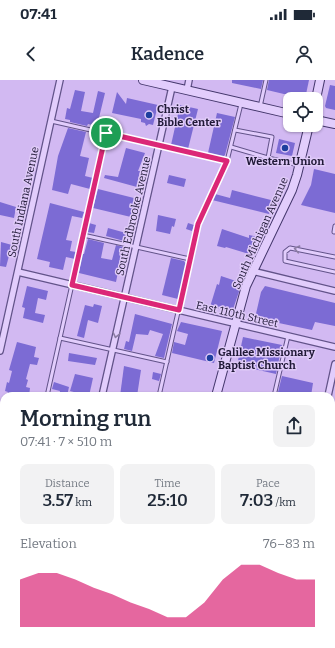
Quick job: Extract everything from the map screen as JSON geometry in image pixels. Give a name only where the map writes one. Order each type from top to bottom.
[{"type":"main road","points":[[143,80],[283,112]]},
{"type":"main road","points":[[317,92],[320,80]]},
{"type":"main road","points":[[323,121],[335,124]]},
{"type":"main road","name":"South Michigan Avenue","points":[[217,392],[252,271],[292,190],[300,166],[307,132]]},
{"type":"street","name":"South Indiana Avenue","points":[[0,351],[60,80]]},
{"type":"street","points":[[187,90],[189,80]]},
{"type":"street","name":"South Edbrooke Avenue","points":[[103,392],[172,87]]},
{"type":"street","points":[[252,271],[335,290]]},
{"type":"street","name":"East 110th Street","points":[[18,272],[335,347]]},
{"type":"street","points":[[329,392],[335,364]]},
{"type":"lane","points":[[260,107],[266,80]]},
{"type":"lane","points":[[161,392],[198,224],[227,161],[242,103]]},
{"type":"lane","points":[[52,121],[227,161]]},
{"type":"lane","points":[[235,130],[272,137],[268,158]]},
{"type":"lane","points":[[48,392],[106,133]]},
{"type":"lane","points":[[231,147],[300,166]]},
{"type":"lane","points":[[334,232],[335,226]]},
{"type":"lane","points":[[83,235],[190,259]]},
{"type":"lane","points":[[335,257],[290,248],[285,252],[285,261],[335,272]]},
{"type":"lane","points":[[275,392],[288,336]]},
{"type":"lane","points":[[60,338],[167,362]]},
{"type":"building","points":[[232,80],[263,80],[261,89],[232,83]]},
{"type":"building","points":[[269,80],[309,80],[306,92],[283,92],[283,94],[267,90]]},
{"type":"building","points":[[330,85],[335,86],[335,110],[326,108],[325,106]]},
{"type":"building","points":[[75,90],[85,92],[81,111],[93,113],[98,91],[105,93],[97,126],[88,124],[87,126],[70,122],[70,120],[65,119],[67,108],[70,109]]},
{"type":"building","points":[[117,92],[126,104],[127,98],[158,105],[153,125],[149,124],[146,126],[145,123],[141,122],[141,119],[112,113]]},
{"type":"building","points":[[180,105],[198,109],[188,149],[171,145]]},
{"type":"building","points":[[217,113],[235,117],[225,155],[223,157],[208,153]]},
{"type":"building","points":[[68,128],[86,132],[80,156],[89,158],[85,176],[93,178],[90,189],[71,184],[68,194],[52,190],[58,156]]},
{"type":"building","name":"Western Union","points":[[279,139],[295,143],[292,156],[276,153]]},
{"type":"building","points":[[126,148],[145,153],[138,171],[140,171],[137,187],[104,178],[105,175],[118,177]]},
{"type":"building","points":[[314,169],[335,174],[335,213],[301,205],[311,185]]},
{"type":"building","points":[[169,175],[186,179],[184,187],[167,183]]},
{"type":"building","points":[[98,189],[134,198],[131,217],[93,208]]},
{"type":"building","points":[[232,190],[275,201],[269,214],[212,200],[215,194],[230,198]]},
{"type":"building","points":[[0,202],[16,207],[14,218],[0,215]]},
{"type":"building","points":[[50,203],[84,212],[82,218],[72,216],[66,240],[72,241],[70,251],[76,252],[75,259],[66,257],[63,270],[49,267],[50,262],[37,259]]},
{"type":"building","points":[[158,215],[176,219],[170,234],[156,231]]},
{"type":"building","points":[[89,223],[96,225],[94,233],[87,232]]},
{"type":"building","points":[[188,223],[194,225],[192,231],[186,229]]},
{"type":"building","points":[[108,228],[126,233],[124,241],[106,236]]},
{"type":"building","points":[[222,229],[249,238],[249,235],[258,237],[249,254],[226,247],[217,246]]},
{"type":"building","points":[[88,239],[104,243],[101,258],[112,260],[116,245],[123,247],[116,282],[79,273],[82,254],[84,254]]},
{"type":"building","points":[[1,242],[12,245],[6,267],[0,266]]},
{"type":"building","points":[[171,258],[184,261],[186,264],[178,299],[162,295]]},
{"type":"building","points":[[221,276],[242,283],[232,312],[210,307]]},
{"type":"building","points":[[27,286],[48,291],[46,300],[38,298],[35,313],[45,315],[43,323],[23,318],[25,308],[22,307]]},
{"type":"building","points":[[265,286],[335,303],[335,326],[315,322],[312,330],[255,318],[261,292]]},
{"type":"building","points":[[94,304],[102,306],[98,323],[88,320],[84,338],[77,336],[85,305],[93,307]]},
{"type":"building","points":[[135,314],[172,324],[164,358],[155,356],[163,334],[150,330],[148,335],[136,334],[132,351],[124,349],[126,341],[129,342]]},
{"type":"building","points":[[181,322],[222,331],[214,363],[172,353],[174,342],[185,345],[188,334],[177,331]]},
{"type":"building","points":[[243,337],[282,345],[276,374],[237,365]]},
{"type":"building","points":[[17,342],[36,347],[34,357],[39,358],[37,365],[30,364],[26,379],[28,380],[26,387],[30,388],[30,392],[5,391],[12,371],[9,370]]},
{"type":"building","points":[[69,353],[97,358],[95,365],[68,361]]},
{"type":"building","points":[[124,366],[141,370],[138,392],[121,392]]},
{"type":"building","points":[[153,372],[161,374],[159,381],[152,379]]},
{"type":"building","points":[[75,374],[93,378],[90,392],[70,391]]},
{"type":"building","points":[[282,376],[313,383],[312,392],[278,392]]},
{"type":"building","points":[[54,382],[69,387],[68,392],[60,392],[52,389]]},
{"type":"place","name":"Christ Bible Center","points":[[149,115]]},
{"type":"place","name":"Western Union","points":[[285,148]]},
{"type":"place","name":"Galilee Missionary Baptist Church","points":[[210,358]]},
{"type":"route","points":[[106,133],[227,161],[198,224],[179,310],[72,285],[106,133]]}]
